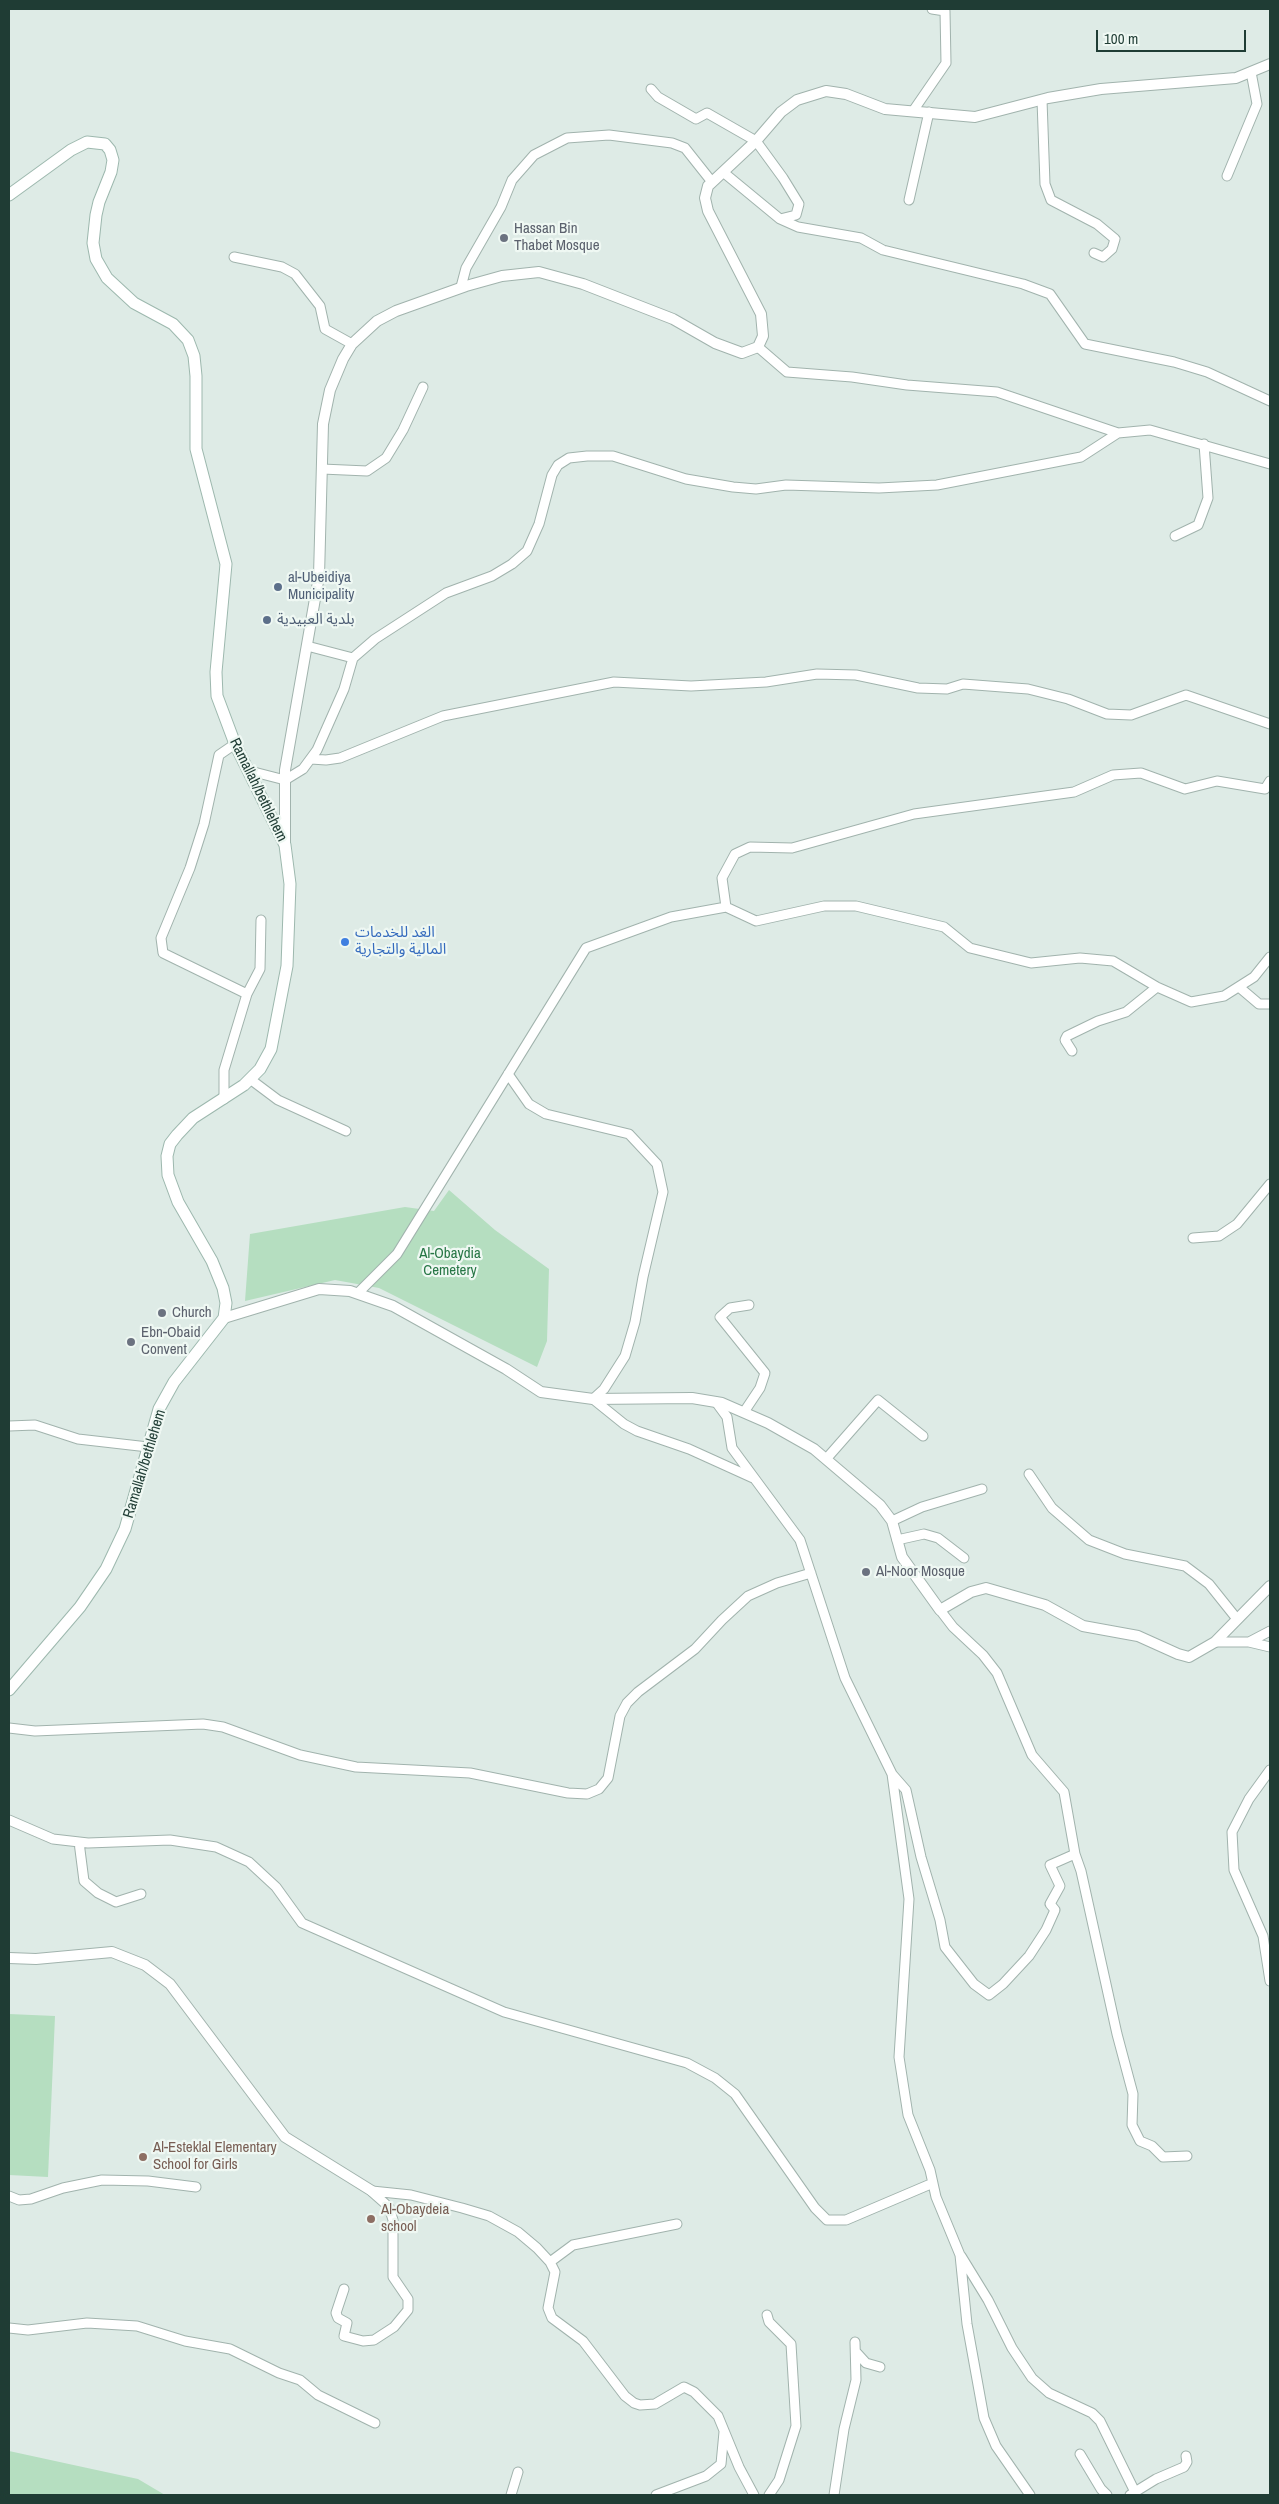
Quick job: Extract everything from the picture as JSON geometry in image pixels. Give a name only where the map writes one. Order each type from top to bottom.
[{"type":"main road","name":"Ramallah/bethlehem","points":[[9,194],[71,150],[87,142],[105,144],[110,150],[113,160],[111,172],[96,215],[94,243],[96,259],[107,278],[134,303],[173,324],[188,340],[194,356],[196,376],[196,449],[226,564],[216,672],[217,696],[235,744],[285,845],[290,884],[286,966],[271,1049],[260,1069],[250,1079],[224,1099],[193,1118],[174,1140],[167,1156],[168,1175],[178,1202],[212,1260],[222,1288],[226,1303],[224,1318],[174,1382],[159,1409],[125,1529],[106,1569],[80,1607],[9,1690]]},
{"type":"street","points":[[913,111],[946,63],[945,12],[932,9]]},
{"type":"street","points":[[285,845],[285,780],[319,576],[323,424],[330,390],[352,344],[377,321],[396,311],[461,287],[502,276],[539,272],[584,284],[673,319],[715,343],[742,353],[758,347],[763,336],[761,314],[708,210],[705,198],[708,186],[756,142],[781,112],[797,100],[826,91],[846,94],[885,109],[975,117],[1042,100],[1101,89],[1236,78],[1270,64]]},
{"type":"street","points":[[1227,176],[1257,104],[1251,72]]},
{"type":"street","points":[[651,89],[658,97],[696,119],[707,113],[756,142],[784,178],[799,204],[796,215],[780,219]]},
{"type":"street","points":[[1042,100],[1045,184],[1051,200],[1098,224],[1115,240],[1112,249],[1104,257],[1094,253]]},
{"type":"street","points":[[909,200],[929,112]]},
{"type":"street","points":[[461,287],[466,268],[501,208],[512,180],[534,155],[567,138],[609,135],[672,142],[685,148],[712,182]]},
{"type":"street","points":[[723,172],[780,219],[798,228],[861,238],[883,250],[1023,284],[1050,294],[1085,344],[1174,362],[1207,372],[1270,401]]},
{"type":"street","points":[[234,257],[282,267],[295,274],[320,306],[325,329],[352,344]]},
{"type":"street","points":[[758,347],[787,372],[852,376],[907,385],[997,392],[1118,433],[1150,430],[1270,464]]},
{"type":"street","points":[[322,469],[367,471],[386,458],[404,430],[424,387]]},
{"type":"street","points":[[250,771],[285,780],[303,769],[311,759],[344,689],[353,658],[374,639],[446,593],[492,576],[512,564],[527,551],[539,524],[552,475],[558,465],[569,458],[613,456],[686,480],[733,487],[756,489],[786,485],[879,488],[937,484],[1081,457],[1118,433]]},
{"type":"street","points":[[1175,536],[1198,525],[1208,498],[1204,444]]},
{"type":"street","points":[[307,646],[353,658]]},
{"type":"street","points":[[311,759],[326,760],[340,758],[443,716],[614,682],[691,686],[766,682],[817,674],[856,675],[918,688],[946,689],[963,684],[1028,688],[1068,699],[1107,714],[1131,715],[1186,695],[1270,724]]},
{"type":"street","points":[[235,744],[219,755],[204,824],[190,868],[161,938],[163,953],[247,994]]},
{"type":"street","points":[[726,907],[722,878],[735,854],[750,847],[792,848],[914,814],[1074,792],[1113,775],[1141,773],[1185,789],[1217,782],[1265,789],[1270,781]]},
{"type":"street","points":[[358,1293],[397,1254],[586,948],[671,917],[726,907],[756,922],[824,906],[856,906],[944,927],[970,948],[1032,963],[1080,958],[1113,960],[1157,987],[1191,1002],[1224,996],[1254,978],[1270,957]]},
{"type":"street","points":[[224,1099],[224,1070],[247,994],[260,969],[261,920]]},
{"type":"street","points":[[1072,1051],[1065,1040],[1067,1036],[1098,1021],[1126,1012],[1157,987]]},
{"type":"street","points":[[1239,987],[1259,1004],[1270,1004]]},
{"type":"street","points":[[508,1074],[529,1104],[546,1114],[629,1134],[657,1164],[663,1192],[643,1278],[636,1322],[625,1356],[604,1389],[593,1399]]},
{"type":"street","points":[[250,1079],[278,1100],[346,1131]]},
{"type":"street","points":[[1193,1238],[1219,1236],[1237,1224],[1270,1184]]},
{"type":"street","points":[[224,1318],[319,1289],[335,1288],[358,1293],[401,1311],[541,1392],[593,1399],[692,1398],[716,1402],[768,1423],[814,1449],[826,1458],[880,1505],[892,1521],[902,1557],[940,1610],[997,1673],[1032,1754],[1064,1792],[1075,1854],[1081,1871],[1116,2034],[1133,2094],[1132,2125],[1140,2141],[1152,2146],[1163,2157],[1187,2156]]},
{"type":"street","points":[[744,1412],[760,1388],[765,1373],[720,1317],[730,1308],[749,1306]]},
{"type":"street","points":[[593,1399],[637,1431],[689,1449],[754,1479]]},
{"type":"street","points":[[826,1458],[878,1400],[923,1436]]},
{"type":"street","points":[[716,1402],[727,1416],[732,1448],[800,1540],[845,1678],[892,1774],[906,1790],[921,1857],[940,1920],[945,1947],[974,1984],[990,1995],[1030,1956],[1046,1930],[1054,1910],[1050,1904],[1060,1886],[1050,1865],[1075,1854]]},
{"type":"street","points":[[9,1426],[35,1424],[78,1439],[148,1447]]},
{"type":"street","points":[[1029,1474],[1052,1508],[1089,1540],[1125,1554],[1185,1566],[1209,1584],[1237,1619]]},
{"type":"street","points":[[892,1521],[922,1506],[982,1489]]},
{"type":"street","points":[[897,1540],[924,1534],[938,1538],[964,1558]]},
{"type":"street","points":[[9,1728],[34,1731],[203,1724],[223,1727],[300,1755],[356,1767],[470,1773],[587,1794],[599,1789],[608,1778],[620,1716],[627,1703],[638,1692],[695,1650],[722,1620],[748,1596],[777,1582],[811,1573]]},
{"type":"street","points":[[940,1610],[971,1592],[986,1588],[1045,1605],[1083,1626],[1138,1636],[1178,1654],[1190,1657],[1215,1642],[1270,1586]]},
{"type":"street","points":[[1249,1642],[1270,1631]]},
{"type":"street","points":[[1215,1642],[1249,1642],[1270,1647]]},
{"type":"street","points":[[1270,1770],[1249,1799],[1232,1832],[1234,1870],[1263,1936],[1270,1981]]},
{"type":"street","points":[[892,1774],[909,1899],[899,2057],[908,2115],[930,2170],[936,2197],[960,2254],[988,2300],[1012,2348],[1032,2378],[1049,2393],[1092,2413],[1100,2421],[1132,2494],[1156,2479],[1184,2467],[1187,2462],[1186,2456]]},
{"type":"street","points":[[9,1820],[54,1839],[79,1842],[170,1840],[216,1847],[250,1862],[276,1887],[302,1923],[504,2012],[687,2063],[714,2078],[736,2094],[815,2208],[827,2220],[846,2220],[933,2183]]},
{"type":"street","points":[[79,1842],[84,1881],[98,1893],[116,1902],[141,1894]]},
{"type":"street","points":[[9,1958],[36,1959],[112,1952],[145,1965],[170,1984],[285,2138],[372,2191],[389,2207],[393,2220],[392,2276],[408,2299],[408,2310],[394,2327],[374,2340],[363,2341],[344,2336],[347,2323],[341,2321],[336,2313],[344,2289]]},
{"type":"street","points":[[9,2196],[20,2200],[31,2199],[63,2188],[102,2180],[148,2181],[196,2187]]},
{"type":"street","points":[[372,2191],[411,2196],[489,2216],[518,2232],[550,2262],[555,2278],[549,2312],[557,2322],[583,2342],[630,2400],[640,2405],[650,2405],[678,2389],[689,2388],[718,2416],[754,2495]]},
{"type":"street","points":[[550,2262],[573,2245],[677,2224]]},
{"type":"street","points":[[960,2254],[967,2324],[984,2418],[996,2446],[1030,2495]]},
{"type":"street","points":[[767,2315],[769,2322],[792,2341],[796,2426],[779,2480],[769,2495]]},
{"type":"street","points":[[9,2328],[28,2330],[87,2323],[137,2326],[185,2341],[230,2349],[278,2373],[300,2380],[318,2395],[375,2423]]},
{"type":"street","points":[[834,2495],[844,2429],[856,2380],[855,2342]]},
{"type":"street","points":[[856,2352],[866,2363],[880,2367]]},
{"type":"street","points":[[656,2495],[706,2476],[721,2464],[724,2430]]},
{"type":"street","points":[[1080,2454],[1101,2489],[1107,2495]]},
{"type":"street","points":[[511,2495],[518,2472]]},
{"type":"green space","name":"Al-Obaydia Cemetery","points":[[449,1190],[495,1230],[549,1269],[547,1341],[537,1367],[379,1288],[335,1280],[245,1301],[250,1234],[405,1207],[434,1211]]},
{"type":"green space","points":[[9,2014],[55,2016],[48,2177],[9,2175]]},
{"type":"green space","points":[[9,2451],[138,2479],[165,2495],[9,2495]]},
{"type":"place","name":"Hassan Bin Thabet Mosque","points":[[504,238]]},
{"type":"place","name":"al-Ubeidiya Municipality","points":[[278,587]]},
{"type":"place","name":"بلدية العبيدية","points":[[267,620]]},
{"type":"place","name":"الغد للخدمات المالية والتجارية","points":[[345,942]]},
{"type":"place","name":"Church","points":[[162,1313]]},
{"type":"place","name":"Ebn-Obaid Convent","points":[[131,1342]]},
{"type":"place","name":"Al-Noor Mosque","points":[[866,1572]]},
{"type":"place","name":"Al-Esteklal Elementary School for Girls","points":[[143,2157]]},
{"type":"place","name":"Al-Obaydeia school","points":[[371,2219]]}]
